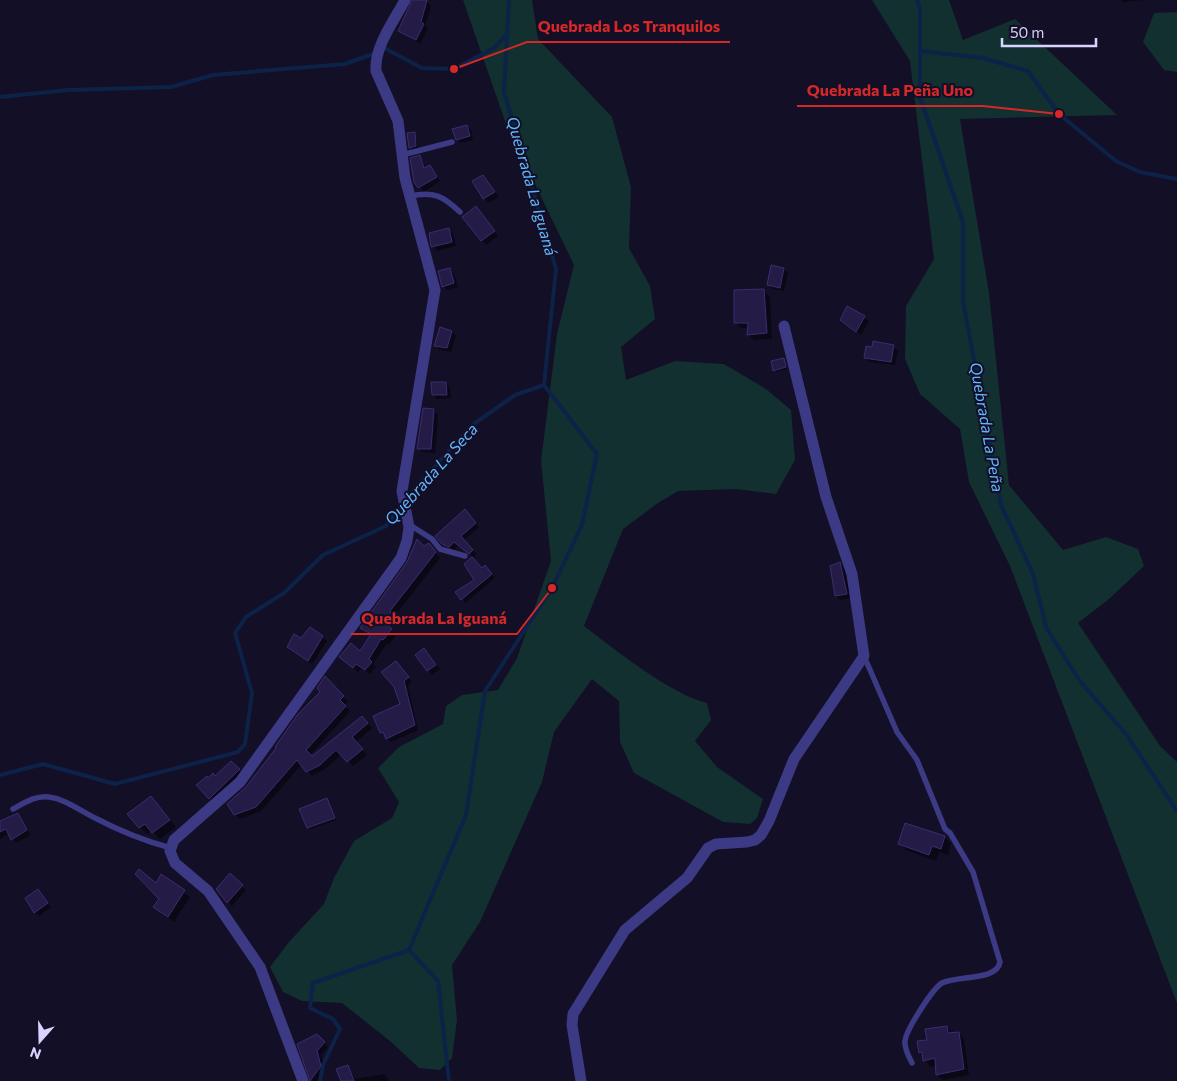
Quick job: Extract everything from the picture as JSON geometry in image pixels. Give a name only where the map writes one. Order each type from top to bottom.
[{"type":"street","points":[[303,1081],[260,967],[208,891],[175,863],[172,858],[171,848],[174,840],[240,782],[401,558],[408,541],[408,524],[402,491],[435,290],[410,196],[398,121],[375,65],[379,50],[405,0]]},
{"type":"street","points":[[581,1081],[572,1025],[573,1014],[625,930],[687,878],[708,848],[716,844],[747,842],[755,840],[761,835],[769,821],[794,759],[864,656],[852,574],[826,497],[784,326]]},
{"type":"lane","points":[[402,155],[452,142]]},
{"type":"lane","points":[[410,196],[425,193],[444,198],[460,212]]},
{"type":"lane","points":[[408,524],[432,539],[440,549],[465,556]]},
{"type":"lane","points":[[864,656],[897,732],[916,760],[945,829],[950,833],[973,872],[1000,962],[999,968],[993,974],[952,979],[936,986],[907,1034],[905,1047],[912,1063]]},
{"type":"lane","points":[[13,809],[29,800],[48,796],[66,802],[146,842],[171,848]]},
{"type":"green space","points":[[463,0],[532,0],[538,39],[612,117],[631,187],[629,248],[650,286],[655,319],[621,347],[626,380],[675,361],[724,364],[766,389],[791,410],[795,460],[776,494],[736,489],[678,491],[623,529],[584,626],[661,681],[677,691],[707,703],[711,720],[695,741],[717,767],[763,799],[757,818],[750,824],[723,822],[634,773],[620,742],[619,701],[592,679],[554,732],[542,782],[480,922],[452,965],[457,1020],[452,1058],[440,1070],[419,1068],[390,1041],[342,1003],[302,1001],[283,992],[270,967],[289,942],[324,904],[334,878],[354,841],[392,818],[399,802],[378,768],[399,747],[443,724],[446,706],[462,695],[498,690],[517,658],[551,561],[541,461],[557,334],[574,265],[506,124]]},
{"type":"green space","points":[[872,0],[949,0],[963,40],[1015,19],[1117,115],[960,119],[989,293],[1009,485],[1063,550],[1106,537],[1138,549],[1144,566],[1109,599],[1078,623],[1160,746],[1177,762],[1177,1003],[1010,566],[969,482],[960,429],[920,394],[905,359],[906,306],[934,259],[910,61]]},
{"type":"green space","points":[[1177,12],[1177,72],[1164,70],[1143,42],[1154,13]]},
{"type":"building","points":[[412,0],[427,0],[421,22],[424,24],[416,40],[398,31]]},
{"type":"building","points":[[467,125],[470,136],[456,140],[452,129]]},
{"type":"building","points":[[415,132],[416,146],[409,148],[407,133]]},
{"type":"building","points":[[420,155],[424,168],[430,165],[437,177],[418,188],[414,182],[410,158]]},
{"type":"building","points":[[483,175],[495,192],[483,199],[472,181]]},
{"type":"building","points":[[476,206],[495,231],[481,241],[462,217]]},
{"type":"building","points":[[449,228],[452,242],[431,247],[429,233]]},
{"type":"building","points":[[771,265],[784,268],[780,288],[767,285]]},
{"type":"building","points":[[450,268],[454,283],[442,287],[438,271]]},
{"type":"building","points":[[764,289],[767,333],[747,335],[748,323],[734,323],[734,290]]},
{"type":"building","points":[[847,306],[865,316],[856,332],[840,320]]},
{"type":"building","points":[[440,327],[452,331],[447,348],[434,346]]},
{"type":"building","points":[[873,341],[894,345],[891,362],[864,358],[866,346],[872,347]]},
{"type":"building","points":[[784,358],[786,367],[773,371],[771,361]]},
{"type":"building","points":[[431,382],[446,382],[447,395],[432,395]]},
{"type":"building","points":[[423,408],[434,409],[431,449],[417,449]]},
{"type":"building","points":[[465,509],[476,523],[461,536],[473,550],[469,554],[454,542],[449,547],[442,544],[435,536]]},
{"type":"building","points":[[417,539],[424,546],[429,543],[436,552],[390,611],[384,622],[392,629],[383,640],[381,639],[369,659],[372,662],[365,670],[356,664],[353,668],[339,657],[351,643],[360,651],[371,634],[360,628],[407,562]]},
{"type":"building","points":[[472,557],[482,568],[485,565],[492,574],[461,600],[455,592],[474,580],[464,564]]},
{"type":"building","points":[[840,562],[847,594],[835,596],[830,566]]},
{"type":"building","points":[[310,627],[323,636],[308,661],[287,647],[294,634],[301,638]]},
{"type":"building","points":[[424,648],[436,665],[427,671],[415,655]]},
{"type":"building","points":[[396,661],[409,677],[404,681],[415,725],[386,739],[383,732],[380,733],[373,716],[400,704],[394,687],[381,672]]},
{"type":"building","points":[[325,676],[344,696],[340,700],[346,706],[306,750],[312,756],[362,716],[368,723],[352,737],[363,749],[347,762],[336,750],[320,765],[306,772],[297,760],[256,807],[234,815],[227,804],[246,787],[276,748],[298,714],[320,692],[317,688]]},
{"type":"building","points":[[231,761],[240,769],[209,799],[196,785],[213,773],[215,776]]},
{"type":"building","points":[[151,796],[170,820],[152,833],[145,824],[139,828],[127,814]]},
{"type":"building","points":[[327,798],[335,818],[307,828],[299,809]]},
{"type":"building","points":[[18,813],[27,830],[11,840],[6,829],[0,832],[0,821]]},
{"type":"building","points":[[905,823],[945,836],[941,849],[932,846],[929,855],[898,844]]},
{"type":"building","points":[[139,869],[156,883],[161,874],[185,890],[168,917],[153,907],[159,899],[135,874]]},
{"type":"building","points":[[230,873],[243,885],[227,903],[216,889]]},
{"type":"building","points":[[38,889],[48,903],[34,913],[25,898]]},
{"type":"building","points":[[947,1026],[948,1033],[959,1032],[964,1069],[936,1075],[935,1058],[923,1061],[922,1052],[919,1053],[917,1041],[927,1040],[925,1029]]},
{"type":"building","points":[[317,1034],[325,1042],[317,1051],[321,1066],[310,1081],[297,1044]]},
{"type":"building","points":[[348,1065],[354,1081],[341,1081],[336,1069]]},
{"type":"waterway","name":"Quebrada La Iguaná","points":[[449,1081],[438,981],[409,950],[466,815],[485,691],[552,588],[582,525],[597,454],[544,385],[556,269],[504,92],[509,0]]},
{"type":"waterway","name":"Quebrada La Peña","points":[[917,0],[920,8],[920,97],[963,222],[963,301],[1001,505],[1033,574],[1046,627],[1079,680],[1126,734],[1177,811]]},
{"type":"waterway","points":[[386,49],[422,68],[454,69],[494,48],[507,34]]},
{"type":"waterway","points":[[921,51],[983,58],[1028,71],[1059,114],[1116,161],[1140,172],[1177,179]]},
{"type":"waterway","points":[[0,97],[68,90],[171,87],[213,75],[345,64],[373,54]]},
{"type":"waterway","name":"Quebrada La Seca","points":[[406,499],[471,426],[515,395],[544,385]]},
{"type":"waterway","name":"Quebrada La Seca","points":[[0,775],[43,764],[115,784],[238,752],[245,744],[252,693],[235,633],[246,617],[284,593],[323,555],[386,526],[402,505]]},
{"type":"waterway","points":[[320,1081],[323,1065],[340,1029],[333,1019],[310,1008],[313,983],[409,950]]},
{"type":"place","name":"Quebrada Los Tranquilos","points":[[454,69]]},
{"type":"place","name":"Quebrada La Peña Uno","points":[[1059,114]]},
{"type":"place","name":"Quebrada La Iguaná","points":[[552,588]]}]
